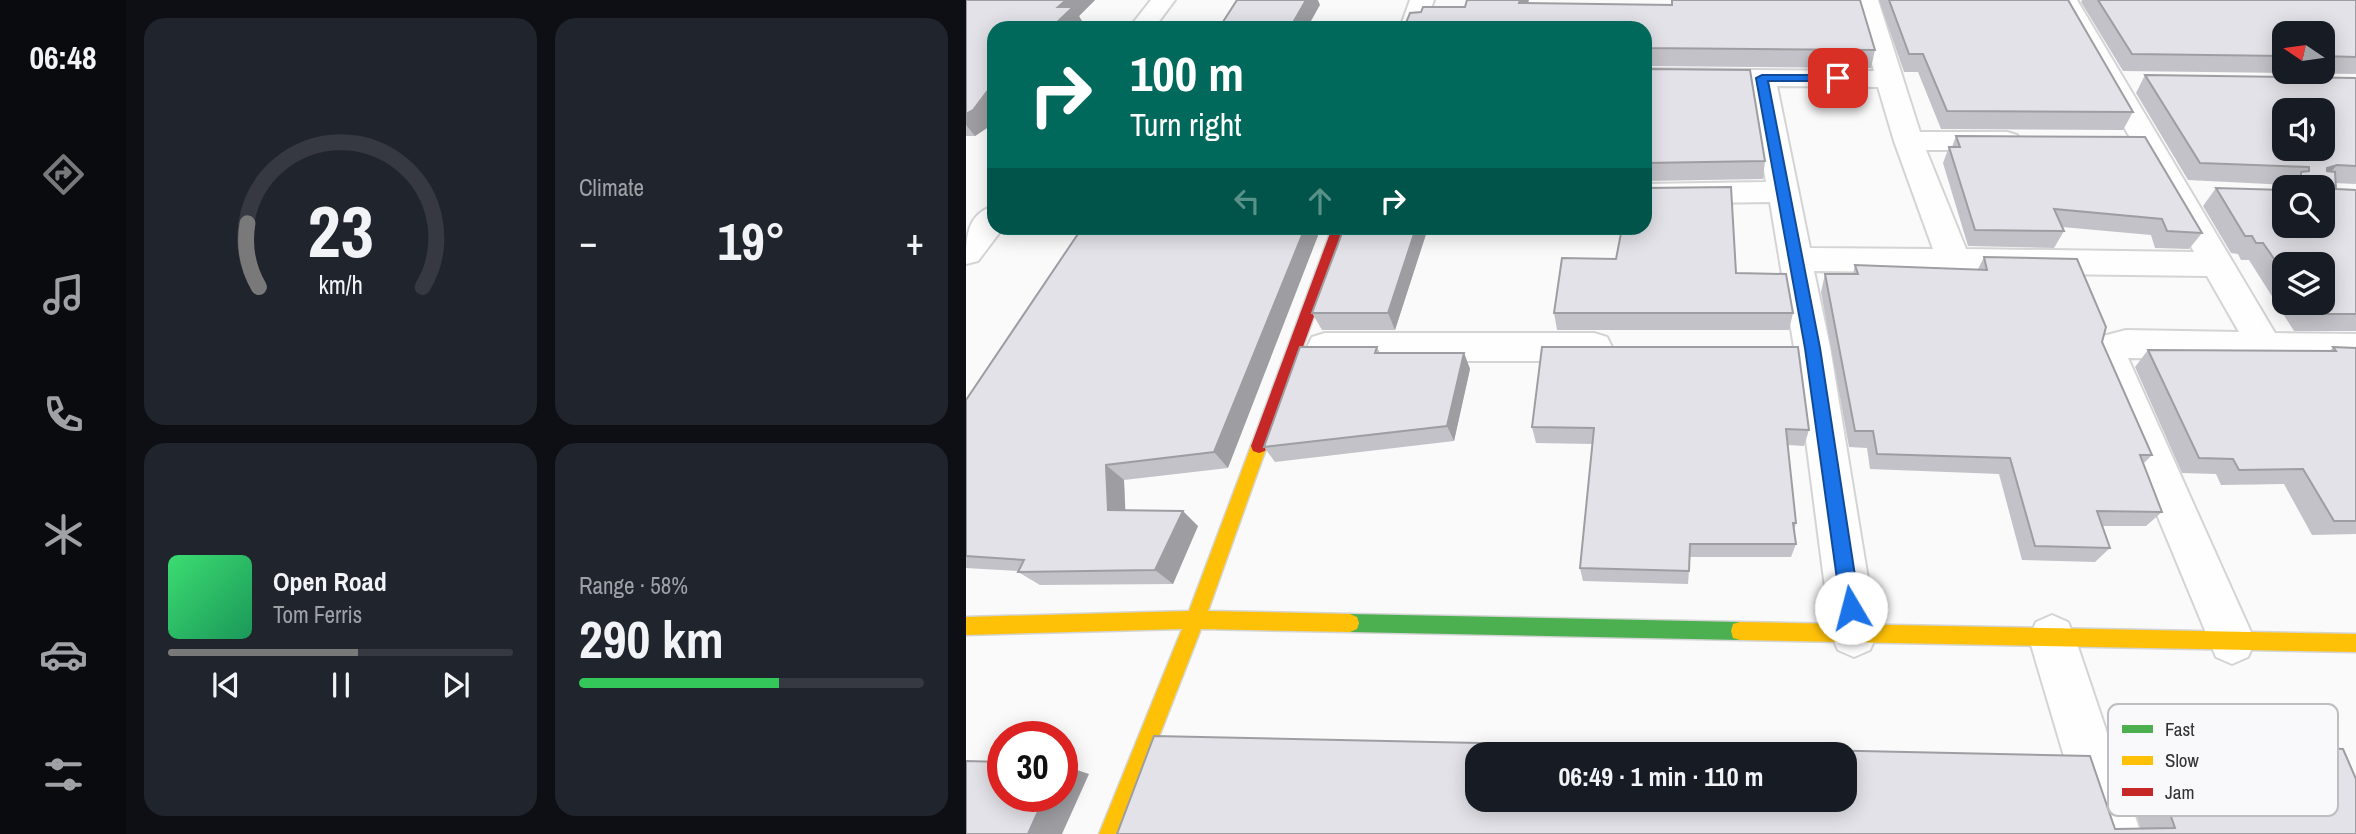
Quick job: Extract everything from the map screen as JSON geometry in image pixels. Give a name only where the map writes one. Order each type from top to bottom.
[{"type":"street","points":[[1146,21],[1163,0]]},
{"type":"street","points":[[1414,21],[1422,0]]},
{"type":"street","points":[[1866,0],[1908,141],[1954,261]]},
{"type":"street","points":[[2065,0],[2125,82],[2132,141],[2174,193],[2264,345]]},
{"type":"street","points":[[1652,78],[1890,79]]},
{"type":"street","points":[[1762,78],[1797,259],[1798,348],[1854,634]]},
{"type":"street","points":[[1908,141],[2034,141]]},
{"type":"street","points":[[1652,194],[1783,192]]},
{"type":"street","points":[[2174,193],[2215,193]]},
{"type":"street","points":[[966,253],[987,226]]},
{"type":"street","points":[[1110,834],[1195,621],[1336,235]]},
{"type":"street","points":[[1797,259],[2216,264]]},
{"type":"street","points":[[2232,640],[2114,372],[2110,358],[2112,347],[2126,344],[2356,348]]},
{"type":"street","points":[[1295,347],[1630,347]]},
{"type":"street","points":[[966,626],[1195,621],[2356,643]]},
{"type":"street","points":[[2052,638],[2113,834]]},
{"type":"building","points":[[966,0],[1066,0],[1058,7],[1073,7],[1058,21],[987,21],[987,92],[973,110],[966,114]]},
{"type":"building","points":[[1237,0],[1306,0],[1294,21],[1224,21]]},
{"type":"building","points":[[1467,0],[1672,5],[1672,0],[1860,0],[1875,50],[1652,48],[1652,21],[1407,21],[1410,13],[1421,12],[1423,7],[1465,7]]},
{"type":"building","points":[[1889,0],[2068,0],[2133,112],[1947,111],[1923,54],[1909,54]]},
{"type":"building","points":[[2098,0],[2356,0],[2356,57],[2335,56],[2335,21],[2272,21],[2272,56],[2132,54]]},
{"type":"building","points":[[1652,69],[1750,70],[1765,161],[1652,163]]},
{"type":"building","points":[[2145,75],[2272,77],[2272,84],[2335,84],[2335,78],[2356,78],[2356,166],[2337,165],[2327,168],[2327,171],[2335,172],[2336,189],[2356,190],[2356,314],[2335,314],[2335,252],[2272,252],[2272,256],[2263,243],[2256,243],[2252,236],[2245,236],[2216,188],[2272,190],[2272,238],[2335,238],[2335,175],[2301,175],[2301,172],[2309,171],[2309,167],[2200,163]]},
{"type":"building","points":[[1956,136],[2145,137],[2202,233],[2167,231],[2162,219],[2054,209],[2064,231],[1975,230],[1949,147],[1960,147]]},
{"type":"building","points":[[1731,187],[1736,273],[1786,274],[1793,313],[1554,313],[1562,258],[1616,259],[1621,235],[1652,235],[1652,188]]},
{"type":"building","points":[[1077,235],[1302,235],[1214,452],[1106,465],[1108,510],[1183,511],[1155,570],[1018,572],[1024,560],[966,556],[966,400]]},
{"type":"building","points":[[1341,235],[1414,235],[1388,313],[1312,313]]},
{"type":"building","points":[[1984,257],[2077,259],[2106,327],[2102,342],[2152,455],[2140,455],[2162,512],[2097,511],[2110,548],[2035,546],[2010,458],[1877,454],[1873,431],[1855,431],[1825,274],[1858,274],[1855,265],[1987,270]]},
{"type":"building","points":[[1300,347],[1377,347],[1375,353],[1464,353],[1447,426],[1264,447]]},
{"type":"building","points":[[1542,347],[1798,347],[1809,430],[1786,429],[1796,544],[1690,544],[1689,571],[1580,568],[1594,428],[1532,427]]},
{"type":"building","points":[[2333,347],[2356,348],[2356,521],[2334,521],[2303,469],[2239,470],[2233,459],[2199,458],[2148,350],[2336,351]]},
{"type":"building","points":[[1154,736],[1465,743],[1465,812],[1857,812],[1857,751],[2090,756],[2108,809],[2108,816],[2111,816],[2115,829],[2175,828],[2171,816],[2338,816],[2338,749],[2343,749],[2356,779],[2356,834],[1117,834]]},
{"type":"building","points":[[966,761],[987,762],[987,812],[1038,812],[1028,834],[966,834]]},
{"type":"traffic: fast","points":[[1350,623],[1740,631]]},
{"type":"traffic: slow","points":[[1110,834],[1195,620],[1259,446]]},
{"type":"traffic: slow","points":[[966,626],[1195,620],[1350,623]]},
{"type":"traffic: slow","points":[[1740,631],[2356,643]]},
{"type":"traffic: jam","points":[[1259,446],[1336,235]]},
{"type":"route","points":[[1838,78],[1762,78],[1812,348],[1851,608]]}]
